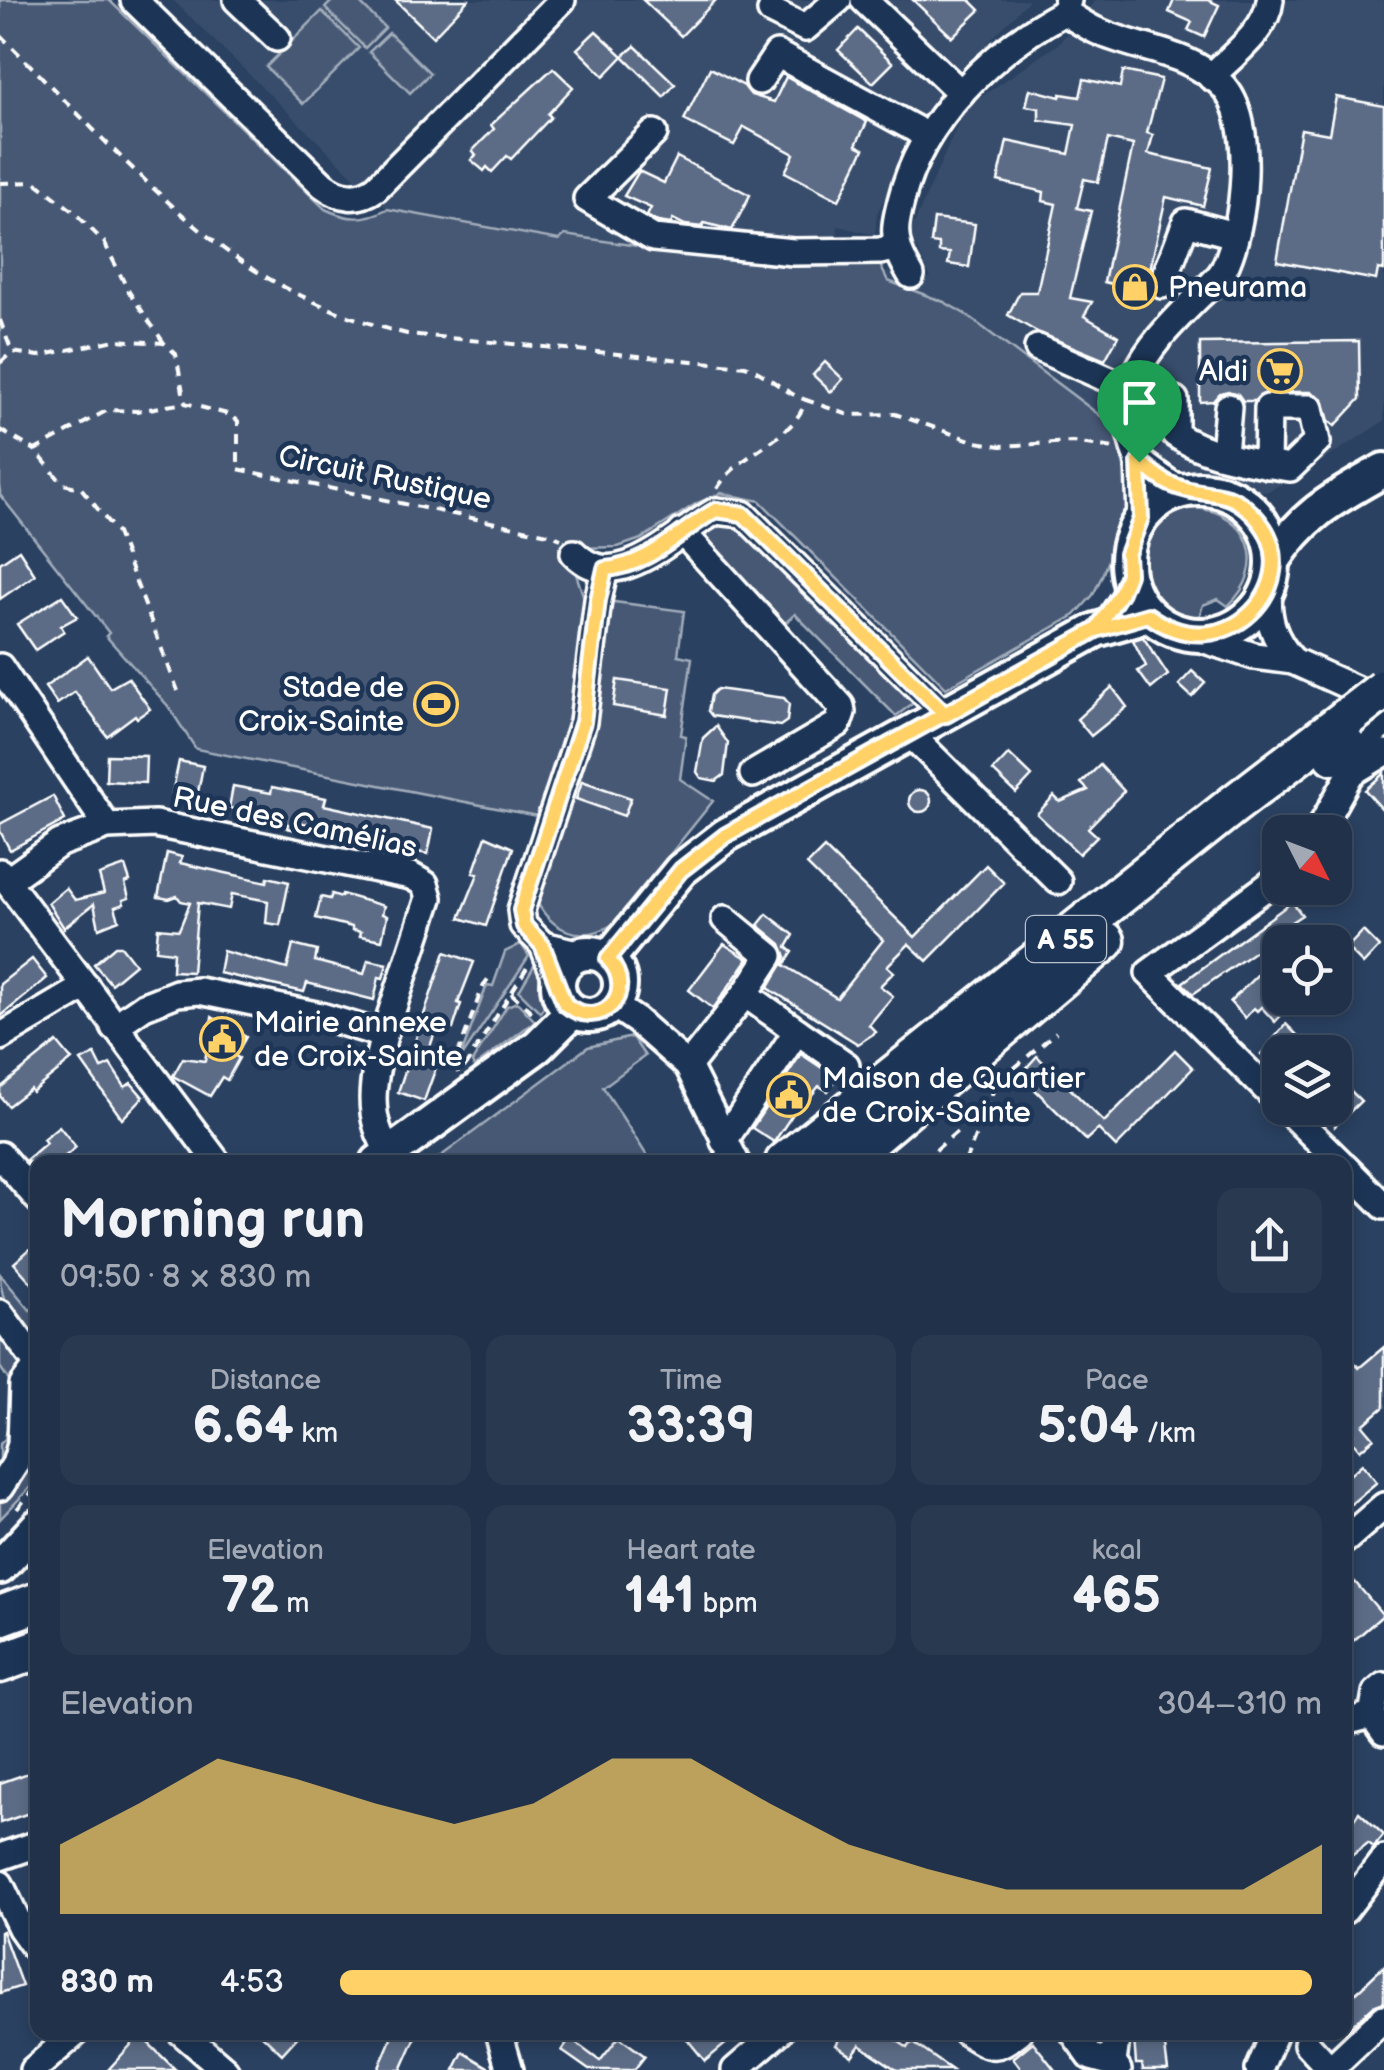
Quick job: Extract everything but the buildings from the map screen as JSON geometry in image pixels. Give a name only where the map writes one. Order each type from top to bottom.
[{"type":"highway","name":"A 55","points":[[851,1155],[1246,824],[1373,724],[1384,688]]},
{"type":"highway","name":"A 55","points":[[794,1155],[1373,724]]},
{"type":"highway","points":[[0,1650],[25,1615]]},
{"type":"highway","points":[[0,1663],[30,1651]]},
{"type":"main road","points":[[1271,574],[1270,543],[1262,524],[1228,494],[1192,490],[1172,494],[1141,518],[1127,554],[1132,590],[1148,615],[1164,626],[1190,635],[1213,634],[1231,628],[1254,612],[1291,535],[1318,507],[1384,470]]},
{"type":"main road","points":[[1242,503],[1282,512],[1318,507]]},
{"type":"main road","points":[[1096,630],[1128,574]]},
{"type":"main road","points":[[388,1155],[538,1046],[566,997],[560,973],[568,961],[594,956],[681,870],[726,835],[1096,630],[1148,615]]},
{"type":"main road","points":[[566,997],[594,1014],[612,1004],[620,986],[619,976],[594,956]]},
{"type":"main road","points":[[0,1540],[30,1504]]},
{"type":"main road","points":[[0,1566],[30,1534]]},
{"type":"street","points":[[134,0],[323,185],[339,196],[349,197],[368,194],[376,188],[562,0]]},
{"type":"street","points":[[236,0],[277,38]]},
{"type":"street","points":[[771,12],[805,28],[838,0]]},
{"type":"street","points":[[864,0],[961,94]]},
{"type":"street","points":[[1211,77],[1262,25],[1269,14],[1270,0]]},
{"type":"street","points":[[911,275],[898,247],[895,226],[905,185],[925,137],[961,94],[1026,32],[1066,6],[1096,31],[1194,62],[1223,86],[1236,104],[1244,128],[1240,212],[1224,270],[1154,340],[1130,389],[1127,421],[1141,518]]},
{"type":"street","points":[[759,81],[777,54],[925,137]]},
{"type":"street","points":[[654,134],[588,199],[653,238],[793,252],[866,252],[898,247]]},
{"type":"street","points":[[1162,286],[1186,222],[1234,235]]},
{"type":"street","points":[[1038,348],[1130,389],[1175,400],[1175,434],[1190,444],[1267,465]]},
{"type":"street","points":[[1224,454],[1228,407]]},
{"type":"street","points":[[1130,454],[1172,485],[1192,490]]},
{"type":"street","points":[[574,554],[589,567],[630,565],[716,510],[743,514],[946,715]]},
{"type":"street","points":[[682,532],[841,706],[838,724],[753,774]]},
{"type":"street","points":[[566,997],[524,926],[521,910],[550,794],[583,722],[605,569]]},
{"type":"street","points":[[1271,574],[1270,624],[1278,641],[1293,661],[1373,724],[1328,815]]},
{"type":"street","points":[[1190,635],[1254,656],[1293,661]]},
{"type":"street","points":[[0,668],[107,826]]},
{"type":"street","points":[[910,735],[1058,881]]},
{"type":"street","name":"Rue des Camélias","points":[[4,877],[60,844],[107,826],[155,824],[411,876],[425,884],[429,898],[384,1035]]},
{"type":"street","points":[[4,877],[212,1155]]},
{"type":"street","points":[[1262,890],[1150,973],[1262,1085]]},
{"type":"street","points":[[688,1066],[770,956],[725,919]]},
{"type":"street","points":[[539,949],[594,956]]},
{"type":"street","points":[[0,1036],[86,986]]},
{"type":"street","points":[[114,1027],[144,1006],[177,993],[199,991],[321,1016],[384,1035],[373,1078],[373,1120],[383,1155]]},
{"type":"street","points":[[745,994],[846,1064]]},
{"type":"street","points":[[612,1004],[688,1066],[730,1152]]},
{"type":"street","points":[[730,1152],[797,1031]]},
{"type":"street","points":[[1302,1125],[1333,1155]]},
{"type":"street","points":[[0,1155],[30,1190]]},
{"type":"street","points":[[1352,1174],[1384,1206]]},
{"type":"street","points":[[0,1313],[30,1354]]},
{"type":"street","points":[[0,1486],[15,1464],[21,1444],[23,1385],[30,1376]]},
{"type":"street","points":[[1352,1534],[1384,1506]]},
{"type":"street","points":[[1352,1722],[1378,1724],[1376,1693],[1384,1686]]},
{"type":"street","points":[[0,1857],[30,1847]]},
{"type":"street","points":[[1352,1901],[1384,1859]]},
{"type":"street","points":[[0,1884],[30,1941]]},
{"type":"street","points":[[1308,2044],[1331,2070],[1384,2018]]},
{"type":"street","points":[[34,2070],[68,2040]]},
{"type":"street","points":[[190,2040],[225,2070]]},
{"type":"street","points":[[501,2040],[510,2070]]},
{"type":"street","points":[[736,2070],[762,2040]]},
{"type":"street","points":[[978,2040],[989,2047],[1008,2040]]},
{"type":"street","points":[[1079,2040],[1091,2057],[1116,2067],[1116,2040]]},
{"type":"street","points":[[1259,2070],[1272,2040]]},
{"type":"path","points":[[0,35],[217,244],[257,271],[363,323],[406,334],[744,366],[761,371],[781,390],[848,415],[894,414],[976,442],[1001,446],[1073,442],[1130,454]]},
{"type":"path","points":[[0,182],[34,182],[72,210],[104,242],[129,292],[176,354],[185,403],[138,411],[108,410],[35,450]]},
{"type":"path","points":[[0,320],[12,352]]},
{"type":"path","points":[[12,352],[39,356],[114,340],[164,343]]},
{"type":"path","points":[[0,363],[12,352]]},
{"type":"path","points":[[715,498],[718,486],[734,467],[788,429],[801,415],[806,400]]},
{"type":"path","name":"Circuit Rustique","points":[[185,403],[231,415],[238,421],[238,469],[548,534],[558,537],[574,554]]},
{"type":"path","points":[[0,430],[35,450],[64,484],[81,488],[117,533],[178,691]]},
{"type":"path","points":[[491,976],[483,986],[456,1058],[460,1080],[466,1064],[539,949]]},
{"type":"path","points":[[511,993],[540,1019]]},
{"type":"path","points":[[968,1155],[996,1084],[1056,1032]]},
{"type":"path","points":[[930,1155],[988,1105]]},
{"type":"shaded area","points":[[0,0],[109,0],[325,209],[341,215],[356,218],[387,209],[559,240],[565,235],[743,262],[878,261],[888,281],[965,314],[1114,426],[1130,491],[1127,509],[1093,595],[1075,615],[946,688],[760,501],[721,493],[697,503],[641,539],[618,547],[581,548],[573,565],[584,598],[684,611],[678,655],[692,658],[681,735],[686,736],[680,779],[713,801],[615,923],[591,933],[559,926],[535,898],[543,874],[521,865],[537,816],[196,749],[168,706],[106,636],[109,633],[0,495]]},
{"type":"shaded area","points":[[173,0],[1029,0],[953,79],[922,122],[877,213],[875,235],[838,226],[836,261],[743,262],[565,236],[559,240],[387,209]]},
{"type":"shaded area","points":[[333,0],[357,0],[385,28],[365,48],[325,8]]},
{"type":"shaded area","points":[[1096,0],[1384,0],[1384,421],[1266,492],[1180,469],[1114,426],[1021,354],[944,302],[888,281],[886,272],[931,278],[910,233],[965,108],[1058,44]]},
{"type":"shaded area","points":[[322,11],[359,48],[303,104],[266,67]]},
{"type":"shaded area","points":[[389,33],[430,73],[410,93],[369,52]]},
{"type":"shaded area","points":[[1193,508],[1229,519],[1241,530],[1251,559],[1241,591],[1228,606],[1218,599],[1203,605],[1199,618],[1176,612],[1160,600],[1149,583],[1145,565],[1147,546],[1155,529],[1171,516]]},
{"type":"shaded area","points":[[735,520],[819,597],[819,611],[835,627],[845,625],[917,700],[896,716],[795,614],[782,626],[699,528]]},
{"type":"shaded area","points":[[521,944],[529,956],[459,1061],[487,985],[493,986],[505,952]]},
{"type":"shaded area","points":[[538,959],[545,1005],[540,1012],[519,991]]},
{"type":"shaded area","points":[[517,1002],[535,1021],[474,1067],[472,1062],[507,1006]]},
{"type":"shaded area","points":[[632,1037],[645,1056],[603,1087],[647,1155],[442,1155],[588,1047]]},
{"type":"shaded area","points":[[0,1274],[30,1310],[30,1339],[7,1305]]},
{"type":"shaded area","points":[[0,1332],[28,1355],[16,1427],[0,1476],[0,1444],[5,1439],[14,1395],[0,1367]]},
{"type":"shaded area","points":[[30,1432],[30,1487],[0,1519],[0,1496]]},
{"type":"place","name":"Pneurama","points":[[1135,287]]},
{"type":"place","name":"Aldi","points":[[1280,371]]},
{"type":"place","name":"Stade de Croix-Sainte","points":[[436,704]]},
{"type":"place","name":"Mairie annexe de Croix-Sainte","points":[[222,1039]]},
{"type":"place","name":"Maison de Quartier de Croix-Sainte","points":[[789,1095]]},
{"type":"route","points":[[1139,462],[1141,518],[1127,554],[1128,574],[1096,630],[946,715],[743,514],[716,510],[645,558],[605,569],[583,722],[521,910],[524,926],[551,962],[565,1004],[584,1014],[604,1011],[612,1004],[620,986],[615,966],[608,959],[681,870],[726,835],[910,735],[1015,677],[1096,630],[1148,615],[1164,626],[1190,635],[1213,634],[1231,628],[1254,612],[1269,587],[1273,561],[1262,524],[1228,494],[1172,485],[1139,462]]}]
